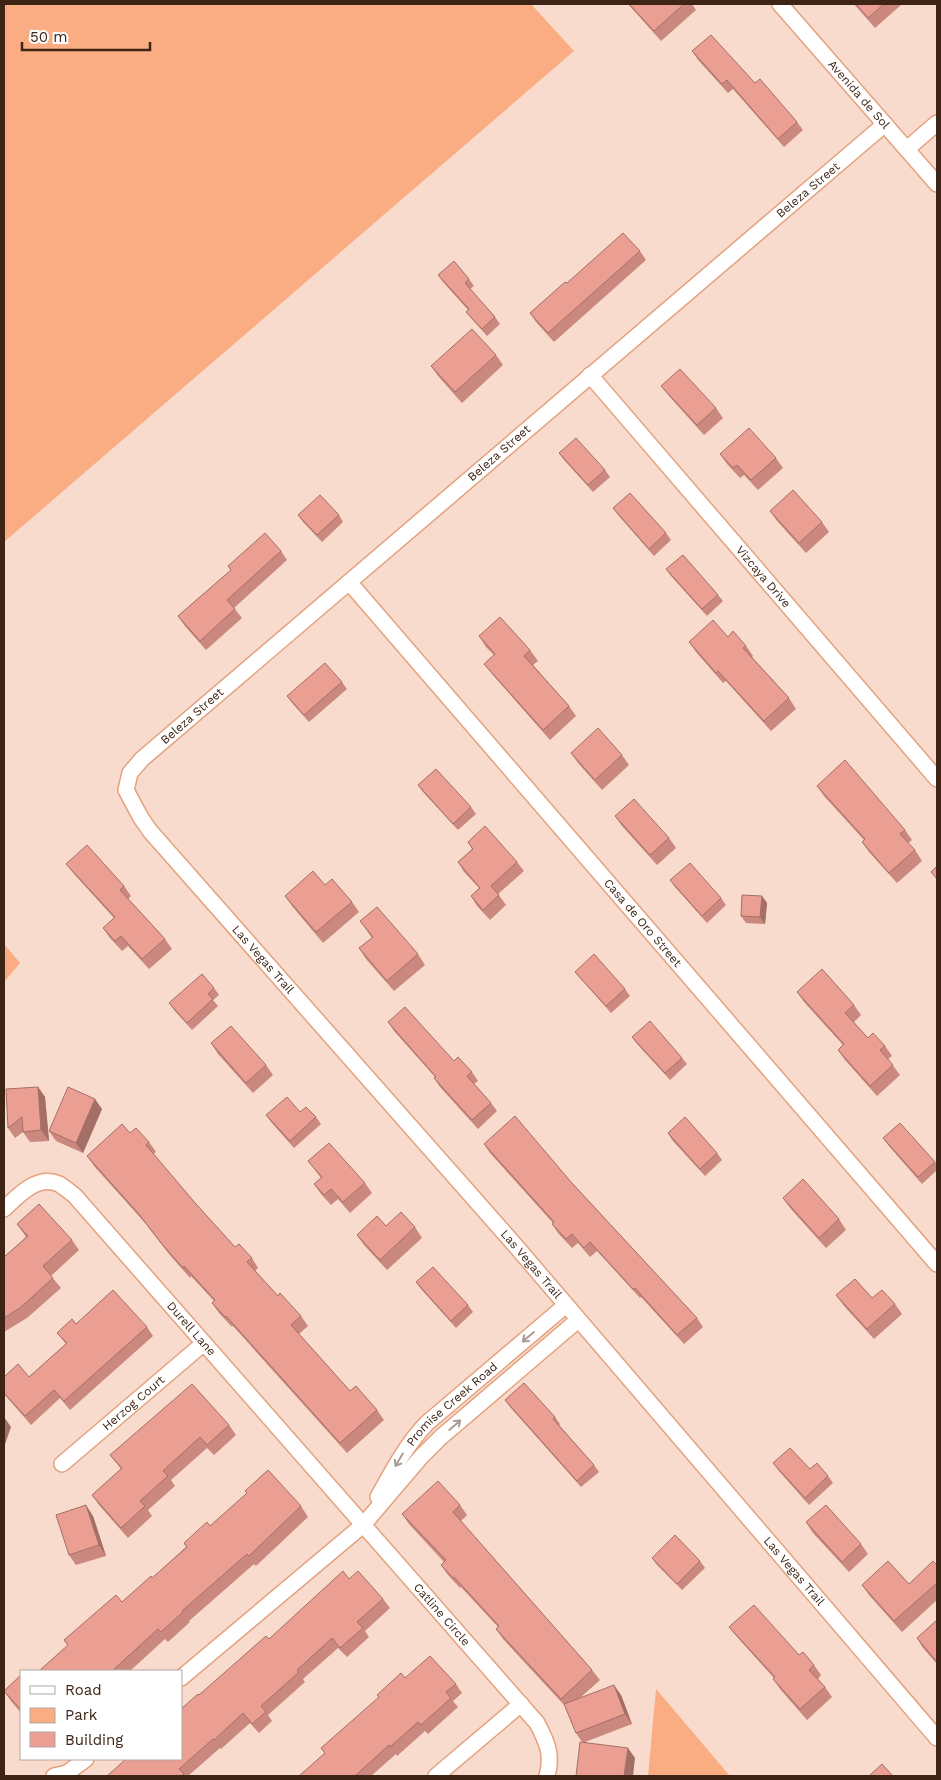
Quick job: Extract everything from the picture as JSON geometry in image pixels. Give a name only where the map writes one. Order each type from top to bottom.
[{"type":"street","name":"Avenida de Sol","points":[[780,4],[937,184]]},
{"type":"street","points":[[907,149],[937,123]]},
{"type":"street","name":"Beleza Street","points":[[126,790],[130,773],[142,759],[885,124]]},
{"type":"street","name":"Vizcaya Drive","points":[[590,375],[937,778]]},
{"type":"street","name":"Casa de Oro Street","points":[[349,582],[937,1264]]},
{"type":"street","name":"Las Vegas Trail","points":[[126,790],[150,831],[514,1244],[937,1738]]},
{"type":"street","name":"Durell Lane","points":[[4,1209],[24,1190],[49,1181],[59,1184],[75,1196],[363,1525]]},
{"type":"street","name":"Promise Creek Road","points":[[363,1525],[400,1457],[416,1435],[566,1305]]},
{"type":"street","name":"Promise Creek Road","points":[[182,1677],[363,1525],[421,1457],[441,1437],[578,1320]]},
{"type":"street","name":"Herzog Court","points":[[62,1464],[204,1343]]},
{"type":"street","name":"Catline Circle","points":[[363,1525],[537,1723],[548,1744],[549,1769],[547,1776]]},
{"type":"street","points":[[436,1776],[521,1704]]},
{"type":"street","points":[[54,1776],[67,1773],[85,1760]]},
{"type":"green space","points":[[4,4],[531,4],[574,51],[4,542]]},
{"type":"green space","points":[[4,944],[20,963],[4,982]]},
{"type":"green space","points":[[656,1689],[730,1776],[648,1776]]},
{"type":"building","points":[[629,4],[684,4],[654,31]]},
{"type":"building","points":[[856,4],[884,4],[868,18]]},
{"type":"building","points":[[711,35],[755,83],[760,79],[797,122],[778,139],[727,80],[722,84],[692,51]]},
{"type":"building","points":[[623,233],[640,251],[548,333],[530,313]]},
{"type":"building","points":[[454,261],[469,279],[465,283],[495,317],[482,329],[466,312],[469,309],[438,275]]},
{"type":"building","points":[[472,329],[496,355],[455,392],[431,366]]},
{"type":"building","points":[[680,369],[716,408],[697,425],[661,386]]},
{"type":"building","points":[[749,428],[776,458],[751,480],[737,465],[733,468],[720,454]]},
{"type":"building","points":[[576,438],[605,470],[588,485],[559,453]]},
{"type":"building","points":[[793,490],[822,522],[799,543],[770,511]]},
{"type":"building","points":[[630,493],[666,533],[649,549],[613,508]]},
{"type":"building","points":[[320,495],[339,515],[317,535],[298,515]]},
{"type":"building","points":[[265,533],[281,551],[227,600],[235,609],[200,641],[178,616],[231,570],[228,566]]},
{"type":"building","points":[[683,555],[718,595],[702,609],[666,569]]},
{"type":"building","points":[[500,617],[530,650],[524,656],[569,706],[543,730],[484,664],[495,654],[479,636]]},
{"type":"building","points":[[713,620],[728,637],[733,631],[746,646],[743,648],[789,698],[764,721],[718,671],[716,673],[689,642]]},
{"type":"building","points":[[325,663],[342,682],[304,715],[287,696]]},
{"type":"building","points":[[598,728],[622,755],[595,780],[571,753]]},
{"type":"building","points":[[845,760],[905,830],[900,834],[915,850],[889,873],[862,842],[865,839],[817,786]]},
{"type":"building","points":[[436,769],[471,807],[453,824],[418,785]]},
{"type":"building","points":[[634,799],[669,838],[650,855],[615,816]]},
{"type":"building","points":[[485,826],[517,862],[491,886],[499,895],[483,910],[471,896],[480,888],[458,862],[473,849],[468,842]]},
{"type":"building","points":[[87,845],[124,886],[120,890],[165,939],[142,959],[121,936],[115,941],[103,928],[115,917],[66,864]]},
{"type":"building","points":[[690,863],[721,898],[702,916],[670,880]]},
{"type":"building","points":[[937,866],[937,879],[931,872]]},
{"type":"building","points":[[313,871],[325,885],[332,879],[352,902],[316,932],[285,896]]},
{"type":"building","points":[[742,895],[762,896],[760,917],[741,916]]},
{"type":"building","points":[[377,907],[418,954],[387,981],[359,948],[373,937],[360,921]]},
{"type":"building","points":[[594,954],[625,989],[606,1006],[575,972]]},
{"type":"building","points":[[822,969],[854,1005],[845,1013],[868,1038],[873,1033],[885,1046],[880,1050],[893,1065],[870,1086],[838,1050],[844,1044],[797,992]]},
{"type":"building","points":[[202,974],[214,988],[208,994],[213,999],[187,1023],[169,1003]]},
{"type":"building","points":[[405,1007],[454,1061],[458,1057],[472,1072],[467,1076],[491,1103],[472,1120],[434,1078],[436,1077],[388,1022]]},
{"type":"building","points":[[650,1021],[682,1058],[665,1073],[632,1037]]},
{"type":"building","points":[[231,1026],[266,1065],[246,1083],[211,1043]]},
{"type":"building","points":[[38,1087],[41,1130],[23,1132],[22,1117],[8,1128],[6,1089]]},
{"type":"building","points":[[68,1087],[95,1099],[76,1143],[49,1131]]},
{"type":"building","points":[[287,1097],[300,1112],[306,1107],[316,1117],[290,1141],[266,1115]]},
{"type":"building","points":[[515,1116],[571,1182],[697,1318],[677,1335],[590,1242],[584,1248],[572,1234],[566,1239],[552,1224],[554,1222],[484,1144]]},
{"type":"building","points":[[685,1117],[717,1153],[700,1169],[668,1133]]},
{"type":"building","points":[[900,1123],[935,1162],[918,1177],[883,1138]]},
{"type":"building","points":[[122,1124],[130,1133],[136,1128],[149,1142],[146,1145],[196,1204],[235,1247],[239,1244],[252,1258],[247,1262],[278,1296],[280,1293],[301,1316],[291,1325],[350,1391],[356,1386],[377,1410],[340,1443],[226,1316],[212,1303],[215,1300],[184,1266],[183,1268],[138,1213],[87,1156]]},
{"type":"building","points":[[329,1143],[365,1183],[343,1202],[331,1189],[324,1195],[314,1184],[322,1177],[308,1161]]},
{"type":"building","points":[[803,1179],[839,1219],[819,1238],[783,1198]]},
{"type":"building","points":[[39,1204],[72,1240],[43,1266],[53,1278],[20,1308],[4,1318],[4,1257],[28,1236],[17,1224]]},
{"type":"building","points":[[401,1212],[415,1227],[380,1260],[357,1235],[377,1216],[386,1226]]},
{"type":"building","points":[[433,1267],[468,1305],[451,1321],[416,1282]]},
{"type":"building","points":[[855,1279],[872,1298],[882,1290],[895,1304],[867,1329],[836,1295]]},
{"type":"building","points":[[113,1290],[147,1327],[64,1401],[54,1390],[25,1416],[4,1393],[4,1377],[18,1364],[29,1377],[67,1343],[57,1333],[72,1319],[76,1324]]},
{"type":"building","points":[[524,1383],[555,1417],[553,1419],[594,1465],[577,1481],[505,1400]]},
{"type":"building","points":[[192,1384],[229,1425],[207,1445],[200,1437],[163,1471],[168,1476],[140,1501],[145,1506],[121,1528],[92,1495],[122,1468],[110,1455]]},
{"type":"building","points":[[790,1448],[810,1469],[817,1463],[828,1476],[805,1498],[773,1463]]},
{"type":"building","points":[[268,1470],[301,1506],[249,1556],[247,1554],[161,1632],[158,1629],[113,1670],[40,1670],[68,1645],[64,1640],[116,1595],[122,1602],[151,1576],[152,1578],[187,1547],[184,1543],[207,1522],[210,1526],[247,1493],[245,1491]]},
{"type":"building","points":[[438,1481],[460,1505],[453,1512],[592,1670],[561,1699],[496,1629],[499,1626],[441,1565],[446,1560],[402,1514]]},
{"type":"building","points":[[86,1505],[99,1545],[69,1555],[56,1515]]},
{"type":"building","points":[[826,1505],[861,1544],[842,1562],[806,1522]]},
{"type":"building","points":[[675,1535],[700,1561],[677,1584],[652,1558]]},
{"type":"building","points":[[888,1561],[909,1584],[933,1561],[937,1565],[937,1583],[894,1621],[862,1585]]},
{"type":"building","points":[[343,1571],[349,1579],[358,1571],[383,1599],[357,1622],[363,1628],[340,1648],[332,1638],[297,1670],[299,1672],[261,1706],[266,1712],[252,1724],[243,1713],[179,1769],[184,1774],[181,1776],[107,1776],[125,1760],[182,1760],[182,1708],[266,1636],[269,1639]]},
{"type":"building","points":[[754,1605],[799,1655],[803,1652],[814,1665],[809,1670],[825,1687],[800,1709],[773,1679],[775,1677],[729,1627]]},
{"type":"building","points":[[937,1620],[937,1662],[917,1638]]},
{"type":"building","points":[[430,1656],[456,1684],[446,1692],[451,1698],[421,1725],[418,1722],[390,1747],[389,1745],[355,1776],[299,1776],[325,1753],[321,1748],[379,1697],[377,1695],[401,1673],[405,1678]]},
{"type":"building","points":[[20,1676],[20,1709],[4,1691]]},
{"type":"building","points":[[614,1685],[625,1714],[576,1733],[564,1704]]},
{"type":"building","points":[[580,1742],[628,1748],[624,1776],[576,1776]]},
{"type":"building","points":[[882,1764],[893,1776],[869,1776]]}]
